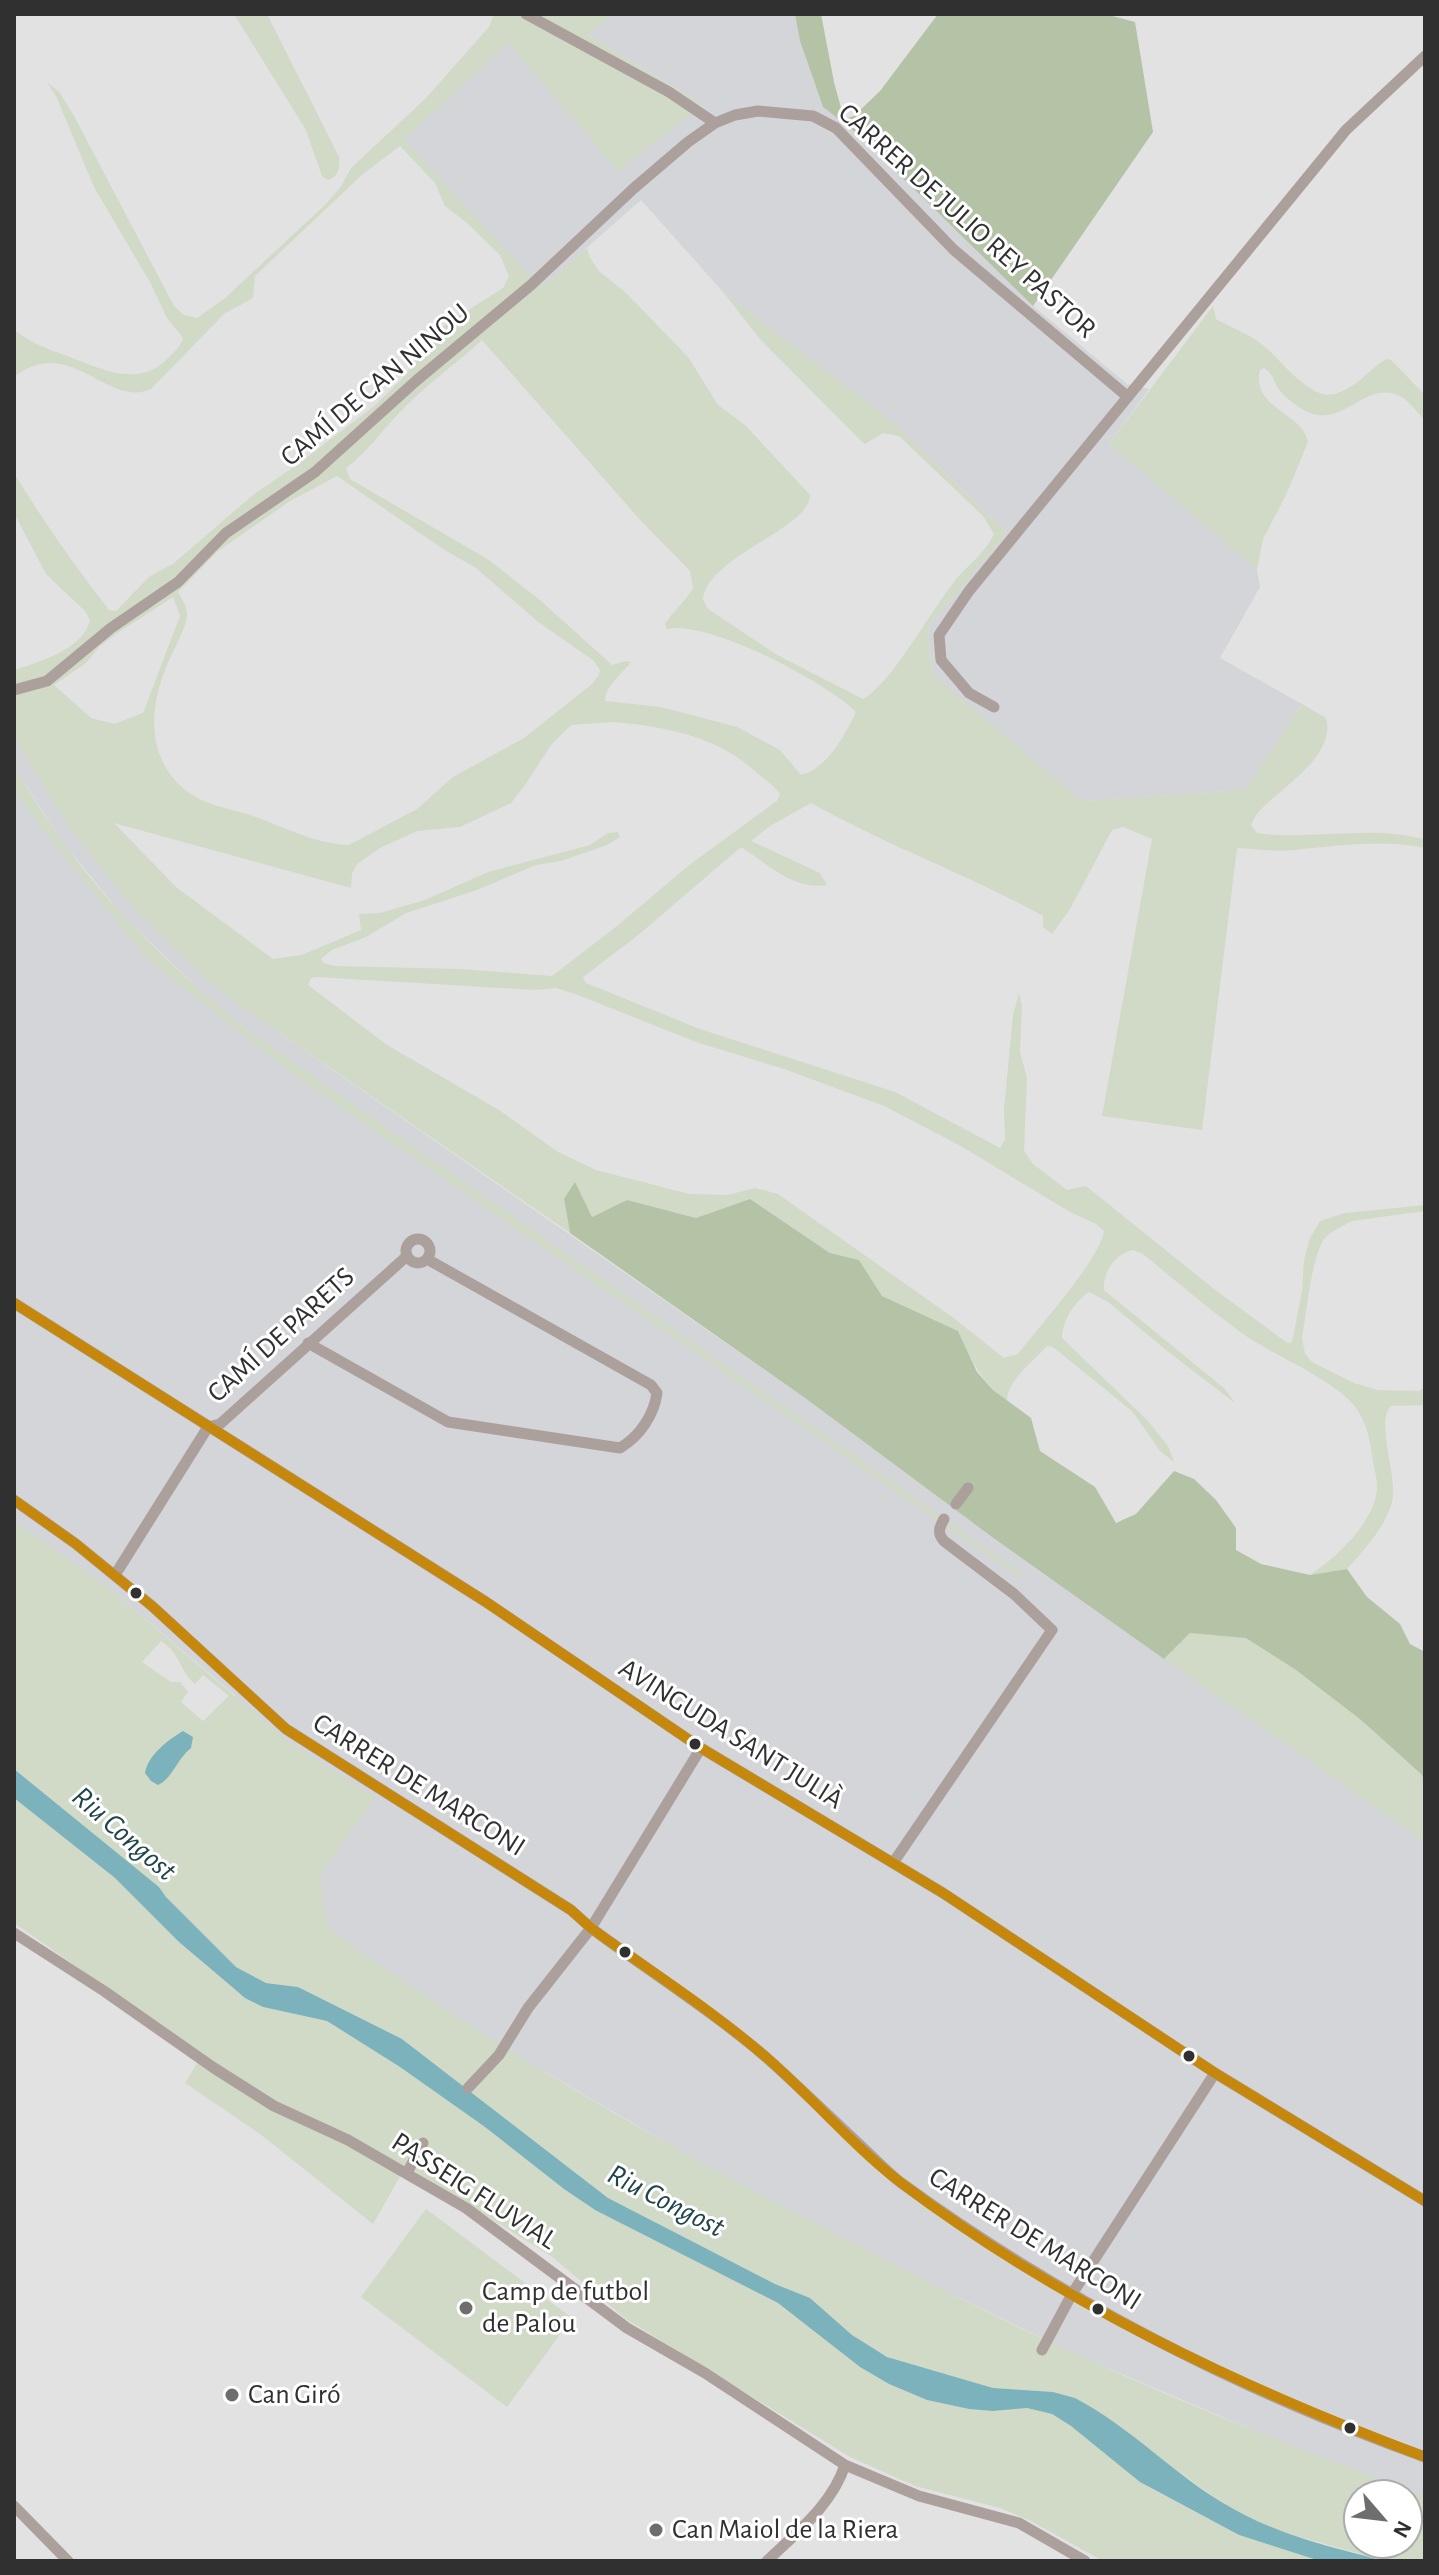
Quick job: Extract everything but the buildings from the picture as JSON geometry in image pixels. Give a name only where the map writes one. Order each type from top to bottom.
[{"type":"street","points":[[526,14],[669,92],[715,123]]},
{"type":"street","points":[[994,707],[969,693],[941,660],[939,635],[969,591],[1346,130],[1425,56]]},
{"type":"street","name":"CARRER DE JULIO REY PASTOR","points":[[715,123],[758,111],[813,116],[829,123],[867,158],[911,203],[927,225],[954,250],[1128,397]]},
{"type":"street","name":"CAMÍ DE CAN NINOU","points":[[14,690],[47,681],[111,628],[178,582],[226,533],[315,472],[417,380],[531,285],[633,189],[715,123]]},
{"type":"street","points":[[419,1239],[429,1247],[427,1259],[417,1263],[407,1256],[408,1243],[419,1239]]},
{"type":"street","name":"CAMÍ DE PARETS","points":[[115,1575],[208,1427],[220,1424],[407,1256]]},
{"type":"street","points":[[308,1343],[448,1422],[620,1448],[639,1432],[656,1404],[657,1393],[651,1385],[427,1259]]},
{"type":"street","name":"AVINGUDA SANT JULIÀ","points":[[14,1303],[486,1602],[701,1748],[1029,1947],[1215,2073],[1425,2201]]},
{"type":"street","points":[[956,1504],[968,1488]]},
{"type":"street","name":"CARRER DE MARCONI","points":[[14,1500],[152,1606],[286,1729],[571,1910],[765,2057],[897,2180],[1072,2294],[1153,2339],[1234,2381],[1345,2428],[1425,2457]]},
{"type":"street","points":[[893,1863],[1052,1630],[1014,1594],[944,1541],[939,1535],[944,1519]]},
{"type":"street","points":[[468,2088],[499,2055],[528,2008],[591,1928],[701,1748]]},
{"type":"street","name":"PASSEIG FLUVIAL","points":[[14,1933],[274,2106],[348,2140],[466,2208],[627,2328],[705,2373],[845,2465],[919,2496],[1019,2523],[1085,2561]]},
{"type":"street","points":[[1042,2350],[1072,2294],[1215,2073]]},
{"type":"street","points":[[407,2173],[423,2143]]},
{"type":"street","points":[[767,2561],[822,2506],[839,2481],[845,2465]]},
{"type":"street","points":[[14,2506],[68,2561]]},
{"type":"shaded area","points":[[613,14],[795,14],[800,41],[823,107],[860,136],[1033,306],[1127,384],[1149,389],[1109,444],[1257,570],[1260,587],[1220,658],[1302,704],[1245,790],[1082,801],[932,674],[928,627],[1007,533],[889,419],[723,292],[641,200],[541,288],[404,140],[508,43],[702,104],[588,35]]},
{"type":"shaded area","points":[[14,739],[72,831],[210,983],[805,1398],[992,1537],[1425,1842],[1425,2496],[1423,2479],[1379,2479],[1295,2448],[1075,2354],[923,2280],[715,2171],[516,2055],[390,1974],[246,1869],[205,1727],[236,1696],[103,1583],[14,1522],[14,790],[147,959],[290,1072],[1018,1576],[1021,1573],[247,1030],[204,994],[123,916],[61,840],[14,766]]},
{"type":"green space","points":[[234,14],[267,14],[339,157],[338,171],[332,178],[328,180],[322,176],[306,130]]},
{"type":"green space","points":[[494,14],[613,14],[588,35],[702,104],[619,172],[508,43],[404,140],[541,287],[587,248],[599,271],[626,293],[688,357],[718,405],[745,425],[810,495],[806,507],[794,519],[739,556],[709,583],[703,599],[708,609],[777,655],[863,699],[886,678],[948,590],[994,534],[983,516],[899,436],[883,433],[865,444],[861,441],[760,339],[723,292],[889,419],[1007,533],[928,627],[932,673],[1082,801],[1245,790],[1302,704],[1326,718],[1327,732],[1323,746],[1304,771],[1256,815],[1251,825],[1257,833],[1385,833],[1425,840],[1425,848],[1376,844],[1287,851],[1237,848],[1202,1130],[1102,1116],[1152,839],[1123,827],[1112,830],[1070,909],[1052,934],[1043,927],[1043,916],[1034,911],[811,803],[770,826],[751,841],[820,873],[827,885],[815,886],[792,880],[741,847],[637,936],[583,977],[586,983],[700,1029],[895,1092],[1000,1148],[1005,1139],[1004,1109],[1013,1015],[1019,993],[1022,1006],[1020,1052],[1027,1078],[1024,1151],[1033,1164],[1067,1190],[1086,1186],[1214,1289],[1286,1342],[1291,1343],[1293,1338],[1304,1260],[1310,1238],[1320,1221],[1345,1213],[1425,1205],[1425,1211],[1352,1221],[1338,1228],[1320,1246],[1313,1270],[1302,1338],[1305,1354],[1312,1362],[1354,1383],[1377,1390],[1419,1391],[1425,1388],[1425,1405],[1391,1406],[1387,1413],[1385,1422],[1393,1486],[1391,1506],[1375,1535],[1347,1569],[1310,1575],[1352,1539],[1374,1503],[1376,1477],[1367,1432],[1358,1411],[1336,1389],[1239,1331],[1143,1254],[1133,1250],[1116,1259],[1108,1270],[1104,1290],[1225,1389],[1235,1403],[1108,1302],[1089,1292],[1070,1312],[1062,1338],[1148,1421],[1168,1446],[1174,1462],[1160,1451],[1133,1412],[1053,1347],[1047,1346],[1022,1371],[1011,1386],[1007,1401],[983,1378],[958,1331],[882,1296],[859,1260],[830,1253],[750,1199],[696,1218],[627,1200],[592,1217],[575,1183],[564,1199],[570,1233],[210,983],[133,908],[72,831],[14,739],[14,670],[70,646],[86,630],[90,620],[85,611],[46,574],[14,513],[14,473],[84,577],[109,610],[116,611],[150,576],[173,564],[253,495],[373,407],[402,379],[445,325],[503,288],[509,276],[500,255],[445,206],[435,183],[400,146],[363,174],[255,276],[253,297],[225,313],[151,389],[135,392],[119,389],[70,367],[53,363],[34,366],[14,377],[14,330],[41,346],[121,374],[146,372],[157,367],[175,351],[183,338],[167,318],[151,284],[94,187],[56,96],[47,82],[60,93],[74,116],[174,306],[184,315],[197,318],[224,299],[327,203],[351,168],[425,99],[489,27]],"holes":[[[482,340],[642,522],[690,571],[693,588],[665,624],[667,629],[686,629],[737,643],[820,685],[856,712],[827,758],[810,772],[801,775],[780,750],[737,727],[661,707],[605,701],[611,685],[631,662],[612,665],[541,601],[489,560],[350,479],[346,468],[412,401]],[[337,476],[476,568],[537,621],[594,661],[600,670],[599,675],[524,738],[453,777],[417,809],[349,845],[311,838],[195,796],[175,780],[165,766],[155,736],[159,686],[187,614],[178,592],[218,551],[290,501]],[[173,597],[180,616],[143,713],[114,724],[91,718],[54,685],[86,663],[100,646]],[[612,722],[670,730],[725,750],[742,760],[780,794],[778,800],[688,866],[552,976],[461,969],[334,966],[321,959],[332,950],[366,937],[406,913],[477,890],[536,865],[561,861],[607,845],[620,837],[618,832],[608,833],[590,845],[488,872],[425,900],[380,913],[359,914],[361,930],[302,955],[273,959],[176,887],[114,823],[351,888],[352,874],[357,864],[380,848],[417,831],[460,827],[511,803],[551,745],[571,725]],[[316,977],[535,990],[556,988],[696,1042],[784,1069],[884,1106],[959,1145],[1104,1231],[1092,1258],[1067,1293],[1018,1354],[1004,1358],[955,1319],[778,1194],[755,1188],[727,1195],[689,1194],[596,1170],[558,1152],[499,1110],[387,1045],[308,985],[311,978]]]},
{"type":"green space","points":[[795,14],[821,14],[844,119],[854,116],[880,91],[938,14],[1105,14],[1135,22],[1153,132],[1033,306],[860,136],[823,107],[800,41]]},
{"type":"green space","points":[[1213,306],[1216,319],[1260,343],[1297,378],[1316,391],[1326,395],[1343,391],[1386,359],[1391,360],[1425,395],[1425,420],[1406,400],[1391,393],[1369,396],[1336,413],[1313,414],[1284,395],[1267,370],[1260,370],[1259,383],[1263,393],[1297,423],[1308,442],[1263,539],[1257,570],[1109,444]]},
{"type":"green space","points":[[14,766],[55,830],[102,892],[172,964],[247,1030],[986,1548],[1021,1573],[1019,1577],[290,1072],[147,959],[14,790]]},
{"type":"green space","points":[[575,1182],[592,1217],[627,1200],[696,1218],[750,1199],[830,1253],[859,1260],[882,1296],[958,1331],[977,1372],[993,1390],[1031,1418],[1040,1451],[1095,1487],[1116,1523],[1136,1514],[1174,1471],[1194,1479],[1216,1500],[1236,1528],[1236,1550],[1261,1564],[1310,1575],[1347,1569],[1367,1597],[1400,1624],[1410,1644],[1425,1652],[1425,1781],[1361,1720],[1296,1670],[1246,1638],[1190,1633],[1164,1659],[992,1537],[805,1398],[570,1233],[564,1199]]},
{"type":"green space","points":[[14,1522],[103,1583],[287,1741],[375,1798],[319,1875],[329,1929],[387,1970],[505,2048],[688,2155],[910,2273],[1160,2392],[1381,2479],[1343,2479],[1343,2549],[1268,2528],[1227,2506],[1075,2398],[1053,2392],[993,2388],[877,2352],[852,2335],[810,2298],[775,2284],[608,2198],[402,2039],[298,1987],[266,1983],[236,1967],[159,1887],[14,1769]],"holes":[[[161,1641],[195,1684],[203,1675],[229,1696],[203,1721],[181,1702],[188,1692],[180,1682],[171,1682],[142,1662]]]},
{"type":"green space","points":[[1190,1633],[1246,1637],[1296,1670],[1361,1720],[1425,1781],[1425,1842],[1164,1659]]},
{"type":"green space","points":[[14,1798],[115,1878],[179,1942],[236,1991],[263,2007],[327,2021],[400,2067],[595,2210],[778,2303],[860,2367],[889,2384],[927,2400],[969,2409],[1027,2408],[1052,2414],[1150,2488],[1239,2535],[1320,2561],[1103,2561],[1031,2521],[1000,2508],[915,2486],[850,2457],[626,2319],[551,2256],[406,2166],[373,2224],[260,2134],[185,2083],[203,2054],[14,1923]]},
{"type":"green space","name":"Camp de futbol de Palou","points":[[426,2209],[572,2318],[507,2407],[361,2297]]},
{"type":"green space","points":[[1425,2496],[1425,2561],[1378,2559],[1423,2559]]},
{"type":"water","points":[[183,1731],[193,1737],[191,1748],[158,1785],[145,1773],[147,1766],[160,1749]]},
{"type":"water","points":[[14,1769],[159,1887],[236,1967],[266,1983],[298,1987],[402,2039],[608,2198],[775,2284],[810,2298],[852,2335],[887,2357],[993,2388],[1053,2392],[1075,2398],[1115,2423],[1210,2495],[1248,2517],[1343,2549],[1343,2559],[1385,2561],[1320,2561],[1239,2535],[1140,2482],[1052,2414],[1027,2408],[993,2411],[969,2409],[927,2400],[889,2384],[860,2367],[778,2303],[595,2210],[400,2067],[327,2021],[263,2007],[245,1998],[179,1942],[115,1878],[14,1798]]},
{"type":"transit line","points":[[14,1303],[486,1602],[701,1748],[943,1893],[1215,2073],[1425,2201]]},
{"type":"transit line","points":[[14,1500],[76,1544],[152,1606],[286,1729],[571,1910],[591,1928],[725,2023],[883,2168],[960,2225],[1023,2266],[1152,2338],[1287,2401],[1425,2457]]},
{"type":"place","name":"Camp de futbol de Palou","points":[[466,2308]]},
{"type":"place","name":"Can Giró","points":[[232,2395]]},
{"type":"place","name":"Can Maiol de la Riera","points":[[656,2530]]},
{"type":"water label","name":"Riu Congost","points":[[124,1834]]},
{"type":"water label","name":"Riu Congost","points":[[666,2201]]}]
